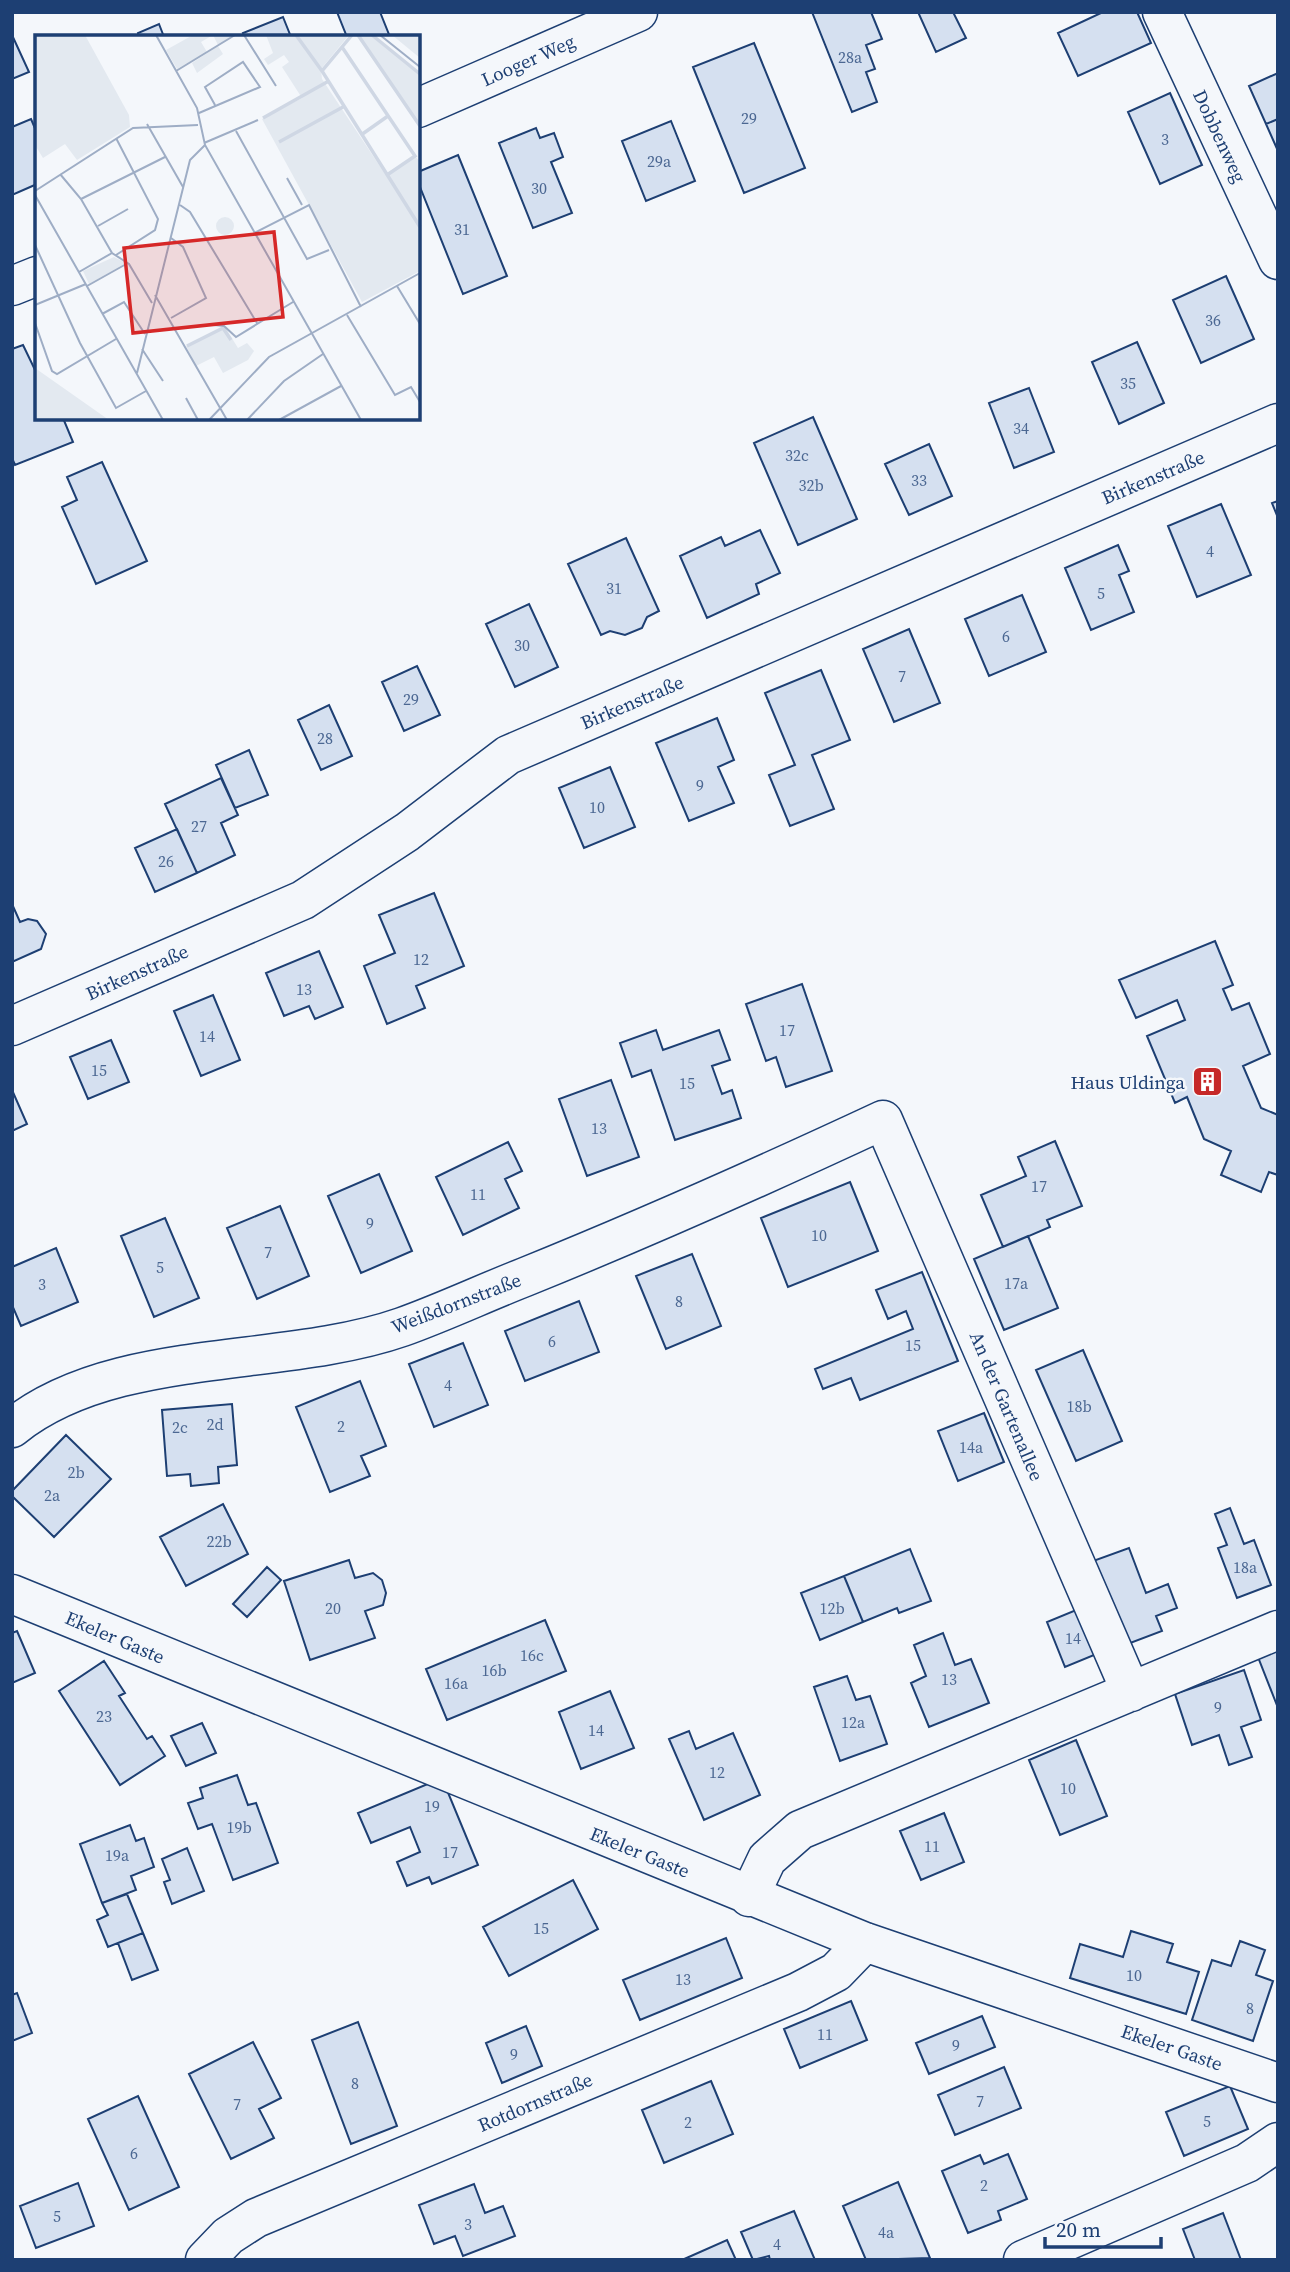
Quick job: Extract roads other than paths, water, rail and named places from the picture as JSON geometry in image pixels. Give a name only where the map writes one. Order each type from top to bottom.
[{"type":"street","name":"Looger Weg","points":[[420,107],[638,12]]},
{"type":"street","name":"Dobbenweg","points":[[1162,12],[1278,260]]},
{"type":"street","points":[[12,286],[35,277]]},
{"type":"street","name":"Birkenstraße","points":[[12,1026],[303,900],[407,832],[508,755],[1278,423]]},
{"type":"street","name":"Weißdornstraße","points":[[12,1427],[72,1391],[133,1374],[290,1351],[400,1328],[673,1217],[883,1119]]},
{"type":"street","name":"An der Gartenallee","points":[[883,1119],[1131,1692]]},
{"type":"street","name":"Ekeler Gaste","points":[[12,1594],[865,1942],[1278,2083]]},
{"type":"street","points":[[750,1897],[767,1859],[800,1830],[1278,1630]]},
{"type":"street","name":"Rotdornstraße","points":[[223,2252],[256,2218],[799,1992],[836,1972],[865,1942]]},
{"type":"street","points":[[1023,2260],[1247,2163],[1278,2142]]},
{"type":"place","name":"Haus Uldinga","points":[[1208,1082]]}]
